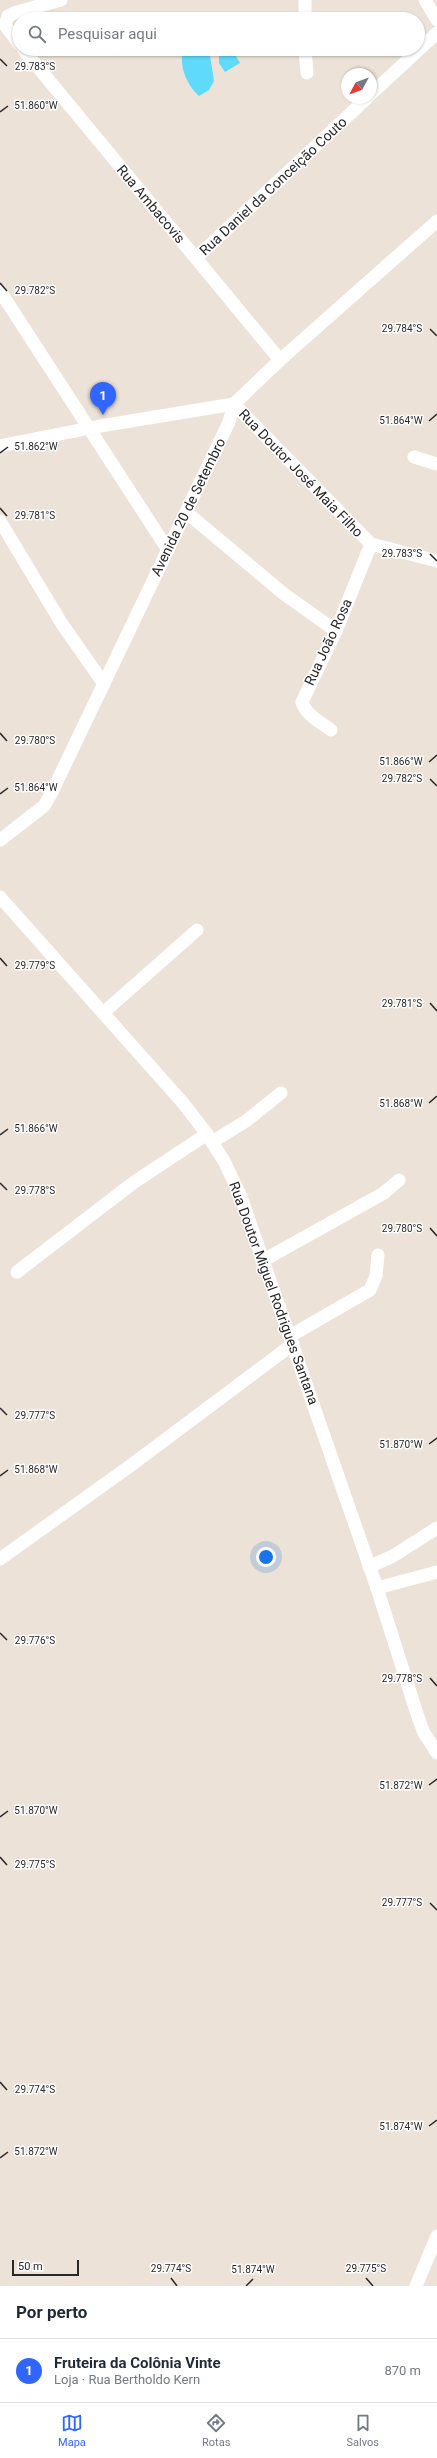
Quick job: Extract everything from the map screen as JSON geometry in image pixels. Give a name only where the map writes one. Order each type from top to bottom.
[{"type":"street","points":[[18,12],[61,0]]},
{"type":"street","points":[[305,0],[305,12]]},
{"type":"street","points":[[425,0],[437,20]]},
{"type":"street","points":[[12,14],[8,16],[5,22],[12,35]]},
{"type":"street","points":[[425,44],[437,33]]},
{"type":"street","name":"Rua Ambacovis","points":[[29,56],[280,360]]},
{"type":"street","points":[[306,56],[307,73]]},
{"type":"street","points":[[377,88],[412,56]]},
{"type":"street","name":"Rua Daniel da Conceição Couto","points":[[196,258],[361,104]]},
{"type":"street","points":[[0,446],[89,428],[234,404],[280,360],[437,221]]},
{"type":"street","points":[[0,291],[168,550]]},
{"type":"street","name":"Avenida 20 de Setembro","points":[[0,840],[44,806],[229,422],[234,404]]},
{"type":"street","name":"Rua Doutor José Maia Filho","points":[[234,404],[371,544],[437,561]]},
{"type":"street","points":[[414,457],[437,464]]},
{"type":"street","points":[[186,512],[284,594],[336,631]]},
{"type":"street","points":[[0,521],[62,624],[104,684]]},
{"type":"street","name":"Rua João Rosa","points":[[331,730],[310,715],[304,708],[302,702],[336,631],[371,544]]},
{"type":"street","name":"Rua Doutor Miguel Rodrigues Santana","points":[[0,897],[183,1103],[210,1138],[241,1198],[262,1261],[292,1340],[377,1588],[416,1714],[424,1733],[437,1753]]},
{"type":"street","points":[[103,1013],[196,930]]},
{"type":"street","points":[[17,1272],[133,1183],[210,1138],[246,1121],[282,1093]]},
{"type":"street","points":[[262,1261],[384,1193],[399,1180]]},
{"type":"street","points":[[0,1559],[130,1466],[292,1340],[370,1290],[376,1276],[378,1255]]},
{"type":"street","points":[[369,1567],[393,1556],[437,1528]]},
{"type":"street","points":[[377,1588],[437,1572]]},
{"type":"street","points":[[416,2286],[437,2236]]},
{"type":"water","points":[[182,56],[210,56],[214,81],[209,90],[199,96],[194,91],[187,80],[182,62]]},
{"type":"water","points":[[219,56],[236,56],[240,63],[225,72],[219,63]]},
{"type":"place","name":"Fruteira da Colônia Vinte","points":[[103,415]]}]
